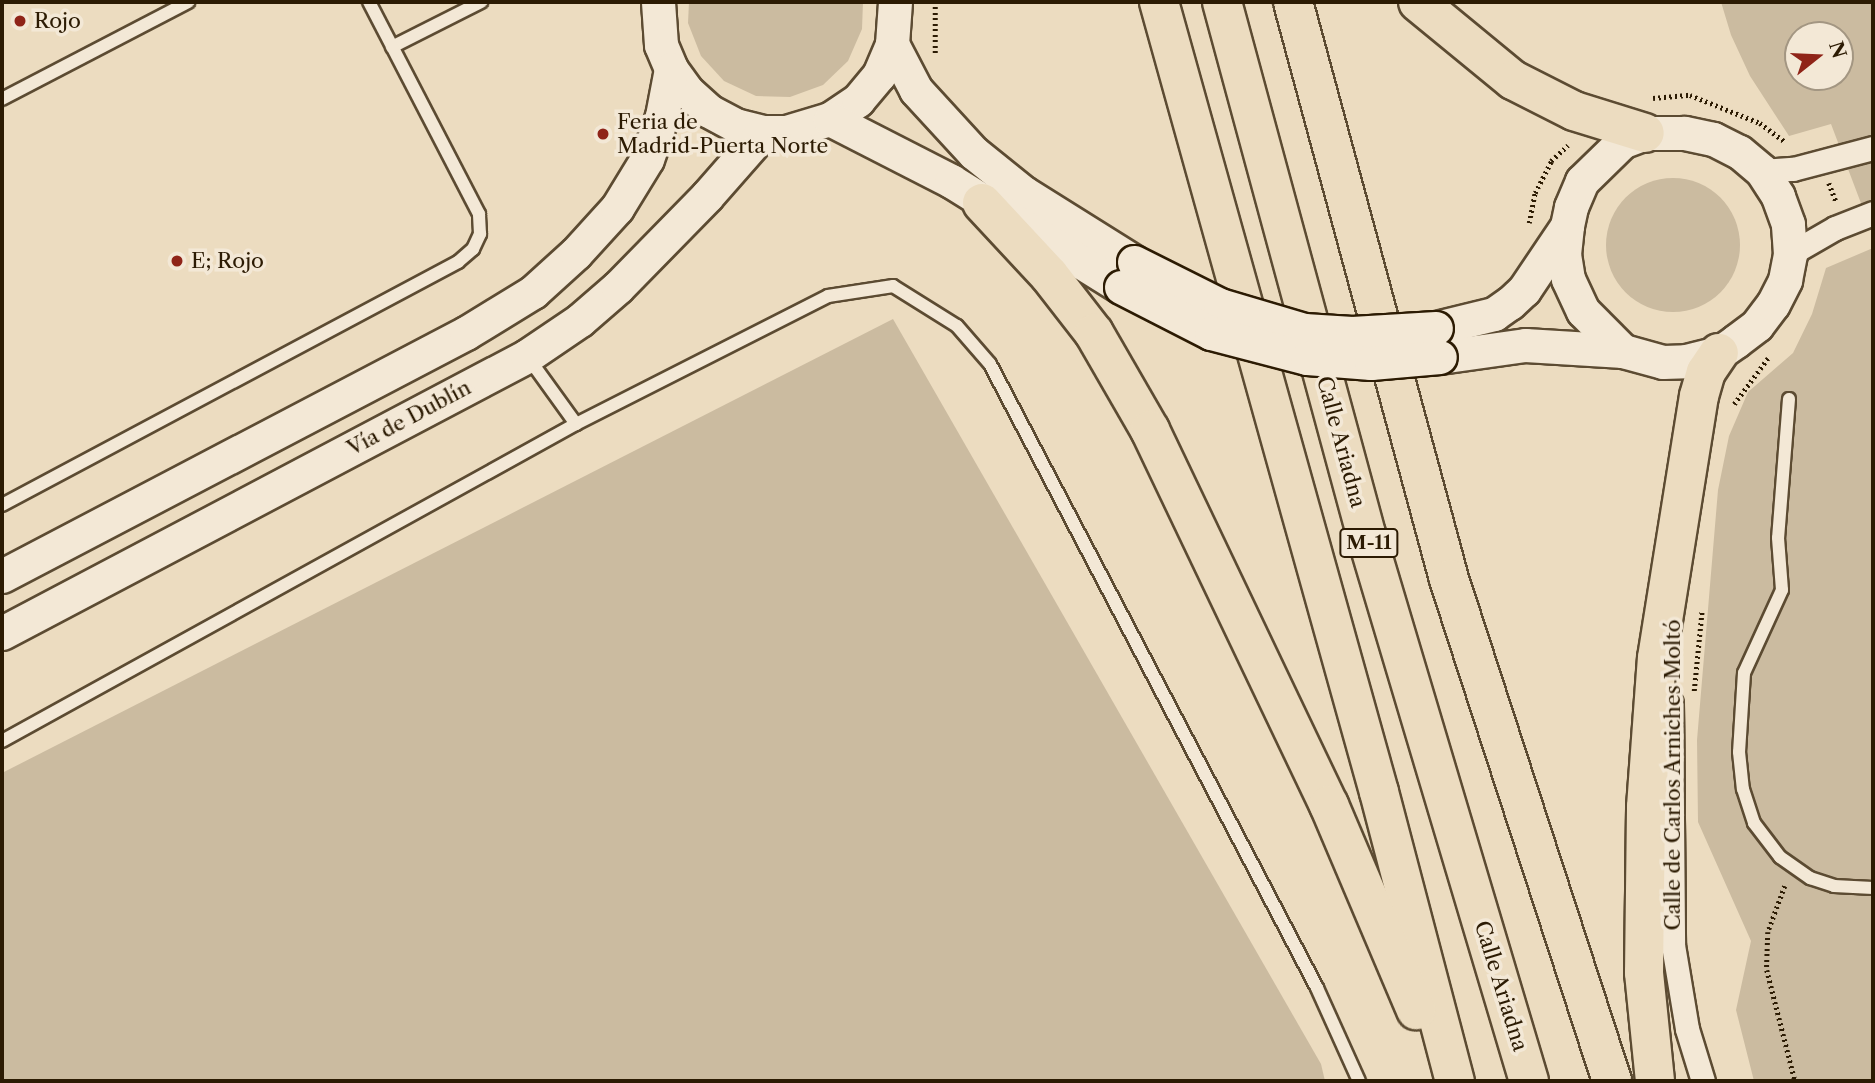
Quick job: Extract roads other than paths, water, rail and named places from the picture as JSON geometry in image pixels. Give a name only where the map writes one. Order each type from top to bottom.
[{"type":"highway","name":"M-11","points":[[1159,2],[1378,792],[1455,1081]]},
{"type":"highway","name":"Calle Ariadna","points":[[1222,2],[1366,534],[1529,1081]]},
{"type":"highway","points":[[1293,2],[1449,579],[1612,1081]]},
{"type":"highway","points":[[1418,2],[1513,80],[1574,111],[1645,134]]},
{"type":"highway","points":[[982,203],[1049,275],[1094,333],[1150,430],[1329,805],[1446,1081]]},
{"type":"highway","points":[[1655,1081],[1644,973],[1646,807],[1657,659],[1699,396],[1706,372],[1718,353]]},
{"type":"street","points":[[658,2],[662,45],[671,69],[688,92],[709,111],[735,125],[763,132],[809,128],[830,119],[858,100],[879,75],[892,44],[895,2]]},
{"type":"street","points":[[892,44],[916,90],[974,153],[1127,275],[1211,333],[1307,358],[1371,363],[1438,342],[1510,303],[1524,290],[1567,226]]},
{"type":"street","points":[[2,576],[466,333],[533,292],[576,253],[624,198],[648,159],[662,116],[671,69]]},
{"type":"street","points":[[830,119],[932,171],[982,203],[1127,275]]},
{"type":"street","name":"Vía de Dublín","points":[[2,633],[527,356],[580,320],[618,287],[707,196],[763,132]]},
{"type":"street","points":[[1438,342],[1623,351],[1663,362],[1686,361],[1718,353],[1757,325],[1773,304],[1785,280],[1790,254],[1785,215],[1779,196],[1762,171],[1739,152],[1713,139],[1684,133],[1645,134],[1622,142],[1582,181],[1571,207],[1567,226],[1564,254],[1568,279],[1583,311],[1623,351]]},
{"type":"street","points":[[1850,153],[1873,140]]},
{"type":"street","points":[[1762,171],[1793,169],[1873,148]]},
{"type":"street","points":[[1790,254],[1835,228],[1873,213]]},
{"type":"street","name":"Calle de Carlos Arniches Moltó","points":[[1686,467],[1670,651],[1673,945],[1687,1030],[1703,1081]]},
{"type":"lane","points":[[2,99],[188,2]]},
{"type":"lane","points":[[2,505],[457,262],[473,249],[480,234],[479,214],[369,2]]},
{"type":"lane","points":[[393,47],[481,2]]},
{"type":"lane","points":[[2,741],[576,424],[828,296],[893,286],[957,326],[990,364],[1317,988],[1359,1081]]},
{"type":"lane","points":[[527,356],[576,424]]},
{"type":"lane","points":[[1789,399],[1778,538],[1782,590],[1744,673],[1739,752],[1743,789],[1754,823],[1780,857],[1810,878],[1834,886],[1873,888]]},
{"type":"place","name":"Rojo","points":[[20,21]]},
{"type":"place","name":"Feria de Madrid-Puerta Norte","points":[[603,134]]},
{"type":"place","name":"E; Rojo","points":[[177,261]]}]
